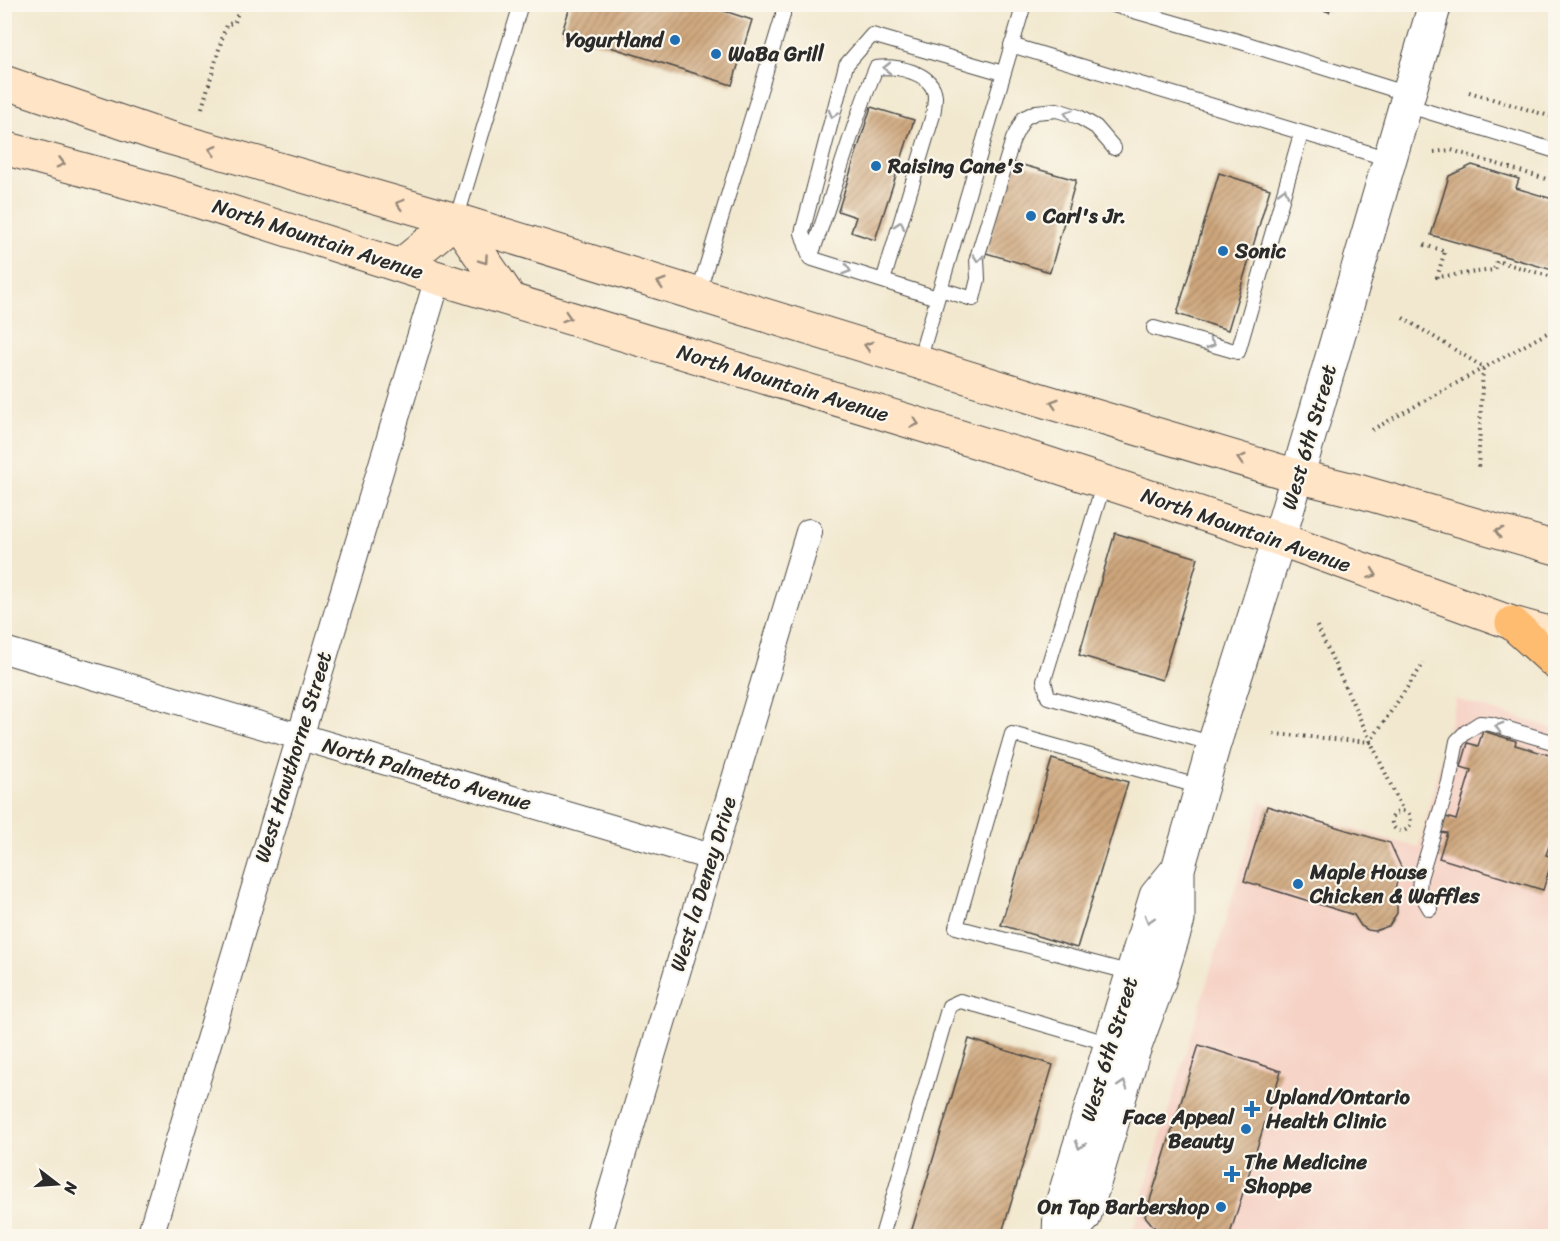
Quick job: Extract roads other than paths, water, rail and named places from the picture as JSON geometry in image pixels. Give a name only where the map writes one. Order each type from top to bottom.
[{"type":"highway","points":[[1512,623],[1556,663]]},
{"type":"main road","points":[[4,82],[153,133],[456,220],[1297,476],[1362,492],[1556,548]]},
{"type":"main road","name":"North Mountain Avenue","points":[[4,148],[191,199],[438,278],[1040,461],[1279,539],[1512,623],[1556,635]]},
{"type":"main road","points":[[400,266],[456,220]]},
{"type":"main road","points":[[456,220],[511,300]]},
{"type":"street","name":"West 6th Street","points":[[1067,1236],[1084,1217],[1133,1052],[1178,920],[1178,869],[1201,787],[1279,539],[1435,4]]},
{"type":"street","name":"West Hawthorne Street","points":[[150,1236],[438,278]]},
{"type":"street","name":"West la Deney Drive","points":[[598,1236],[809,532]]},
{"type":"street","name":"North Palmetto Avenue","points":[[4,650],[711,857]]},
{"type":"street","name":"West 6th Street","points":[[1059,1236],[1060,1210],[1156,896],[1178,869]]},
{"type":"lane","points":[[456,220],[521,4]]},
{"type":"lane","points":[[698,294],[783,15],[783,4]]},
{"type":"lane","points":[[919,361],[1024,4]]},
{"type":"lane","points":[[1110,4],[1241,42],[1556,151]]},
{"type":"lane","points":[[810,258],[802,233],[846,65],[872,35],[1003,73]]},
{"type":"lane","points":[[1011,45],[1389,159]]},
{"type":"lane","points":[[810,258],[831,203],[859,110],[876,68],[889,66],[911,72],[928,81],[935,94],[933,115],[883,281]]},
{"type":"lane","points":[[810,258],[883,281],[973,299],[978,279],[977,258],[1013,139],[1024,118],[1036,112],[1057,110],[1079,117],[1096,127],[1114,148]]},
{"type":"lane","points":[[1154,328],[1238,352],[1302,134]]},
{"type":"lane","points":[[1104,482],[1044,680],[1047,697],[1214,744]]},
{"type":"lane","points":[[1430,909],[1419,890],[1420,878],[1449,782],[1457,741],[1480,723],[1491,724],[1556,743]]},
{"type":"lane","points":[[1132,974],[956,927],[1012,734],[1201,787]]},
{"type":"lane","points":[[882,1236],[948,1006],[960,1001],[1111,1044]]},
{"type":"place","name":"Yogurtland","points":[[675,40]]},
{"type":"place","name":"WaBa Grill","points":[[716,54]]},
{"type":"place","name":"Raising Cane's","points":[[876,166]]},
{"type":"place","name":"Carl's Jr.","points":[[1031,216]]},
{"type":"place","name":"Sonic","points":[[1223,251]]},
{"type":"place","name":"Maple House Chicken & Waffles","points":[[1298,884]]},
{"type":"place","name":"Upland/Ontario Health Clinic","points":[[1252,1109]]},
{"type":"place","name":"Face Appeal Beauty","points":[[1246,1129]]},
{"type":"place","name":"The Medicine Shoppe","points":[[1232,1174]]},
{"type":"place","name":"On Tap Barbershop","points":[[1221,1207]]}]
